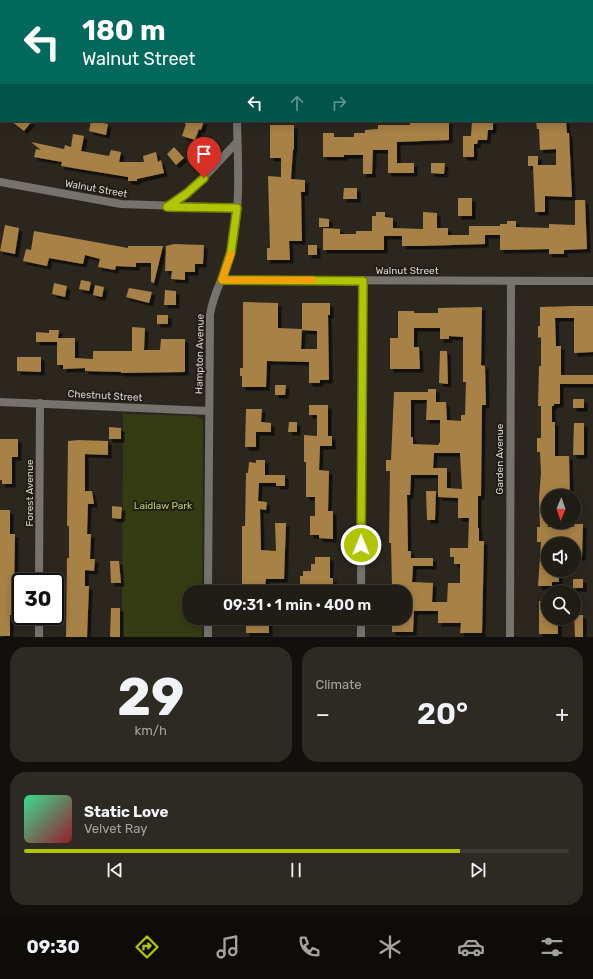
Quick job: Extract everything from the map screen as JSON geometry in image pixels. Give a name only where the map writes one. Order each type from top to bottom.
[{"type":"street","name":"Hampton Avenue","points":[[208,585],[211,306],[222,280],[231,252],[237,208],[237,122]]},
{"type":"street","points":[[167,207],[196,186],[237,142]]},
{"type":"street","name":"Walnut Street","points":[[0,182],[121,204],[167,207],[237,208]]},
{"type":"street","name":"Walnut Street","points":[[222,280],[593,281]]},
{"type":"street","points":[[361,585],[363,281]]},
{"type":"street","name":"Garden Avenue","points":[[510,637],[511,281]]},
{"type":"street","name":"Chestnut Street","points":[[0,402],[209,411]]},
{"type":"street","name":"Forest Avenue","points":[[39,573],[40,403]]},
{"type":"street","points":[[39,625],[39,637]]},
{"type":"street","points":[[208,625],[208,637]]},
{"type":"street","points":[[361,625],[361,637]]},
{"type":"green space","name":"Laidlaw Park","points":[[123,414],[196,416],[203,420],[202,585],[182,585],[182,625],[202,625],[202,637],[122,637]]},
{"type":"building","points":[[12,122],[31,122],[24,131]]},
{"type":"building","points":[[91,122],[108,124],[106,135],[89,131]]},
{"type":"building","points":[[182,122],[204,122],[195,140],[182,136],[186,124]]},
{"type":"building","points":[[410,122],[449,122],[449,140],[397,142],[397,163],[414,163],[414,173],[388,173],[388,150],[373,150],[372,174],[363,174],[363,155],[323,157],[323,133],[334,133],[334,137],[354,137],[354,133],[365,133],[365,130],[378,129],[378,125],[410,125]]},
{"type":"building","points":[[472,122],[493,122],[493,130],[488,130],[487,140],[478,140],[477,144],[474,144],[474,157],[463,157],[463,136],[471,136]]},
{"type":"building","points":[[536,122],[566,122],[567,133],[569,133],[572,197],[545,196],[545,212],[535,212],[533,166],[528,166],[528,156],[538,156],[538,165],[556,165],[556,149],[540,150],[539,129],[537,129]]},
{"type":"building","points":[[270,125],[294,125],[294,150],[293,149],[291,179],[305,180],[305,192],[301,192],[302,241],[289,241],[290,260],[267,260],[267,248],[270,248],[268,176],[281,177],[281,158],[270,158]]},
{"type":"building","points":[[73,134],[84,136],[81,151],[109,156],[111,150],[121,152],[119,162],[144,162],[143,156],[156,152],[158,162],[161,160],[164,173],[137,179],[137,181],[128,181],[128,177],[61,166],[62,162],[34,157],[36,149],[41,150],[31,142],[64,149],[65,145],[71,147]]},
{"type":"building","points":[[174,147],[184,158],[176,165],[167,154]]},
{"type":"building","points":[[431,163],[445,163],[444,174],[431,173]]},
{"type":"building","points":[[344,188],[357,188],[357,199],[343,199]]},
{"type":"building","points":[[458,198],[472,198],[472,216],[458,216]]},
{"type":"building","points":[[575,200],[585,200],[587,249],[564,250],[564,254],[549,254],[549,249],[500,250],[500,235],[485,235],[485,244],[421,246],[402,246],[402,236],[384,236],[384,250],[323,250],[323,228],[340,229],[340,234],[356,234],[356,231],[372,231],[372,216],[376,216],[376,212],[385,212],[385,217],[393,218],[393,228],[423,229],[423,212],[437,213],[437,228],[448,228],[448,235],[469,235],[469,226],[500,226],[500,224],[507,224],[507,221],[516,221],[516,227],[549,228],[549,224],[575,225]]},
{"type":"building","points":[[319,218],[329,219],[329,227],[319,227]]},
{"type":"building","points":[[5,225],[19,228],[15,254],[0,251]]},
{"type":"building","points":[[34,231],[128,248],[128,246],[163,246],[154,283],[151,282],[151,263],[136,263],[136,267],[116,266],[115,270],[98,267],[100,259],[85,255],[83,264],[49,258],[47,266],[23,261],[26,249],[31,250]]},
{"type":"building","points":[[174,244],[204,245],[203,264],[195,264],[195,272],[185,272],[185,280],[171,279],[172,271],[165,271],[166,246]]},
{"type":"building","points":[[308,245],[317,245],[317,255],[308,255]]},
{"type":"building","points":[[81,280],[91,282],[89,291],[79,289]]},
{"type":"building","points":[[54,283],[67,286],[65,297],[52,294]]},
{"type":"building","points":[[95,285],[104,287],[102,297],[93,295]]},
{"type":"building","points":[[129,288],[152,292],[149,303],[126,297]]},
{"type":"building","points":[[165,290],[176,291],[176,305],[164,305]]},
{"type":"building","points":[[243,302],[278,303],[278,328],[302,329],[302,303],[330,303],[330,315],[328,315],[329,380],[320,380],[320,383],[309,383],[309,362],[267,361],[266,387],[242,387],[240,368],[243,368]],"holes":[[[302,329],[317,331],[317,349],[301,349]]]},
{"type":"building","points":[[593,306],[593,352],[574,353],[574,318],[555,318],[556,346],[561,346],[561,375],[593,375],[593,384],[560,384],[560,404],[554,404],[554,406],[552,406],[552,422],[555,422],[555,456],[569,456],[570,489],[541,489],[541,529],[581,529],[581,524],[583,524],[582,557],[581,537],[541,537],[541,542],[537,542],[537,527],[540,527],[539,498],[541,473],[540,452],[537,452],[537,438],[541,438],[541,406],[538,406],[539,366],[541,366],[541,337],[538,338],[538,326],[540,326],[540,307]]},
{"type":"building","points":[[482,307],[481,365],[485,366],[486,405],[482,405],[481,496],[478,496],[478,528],[479,541],[484,541],[482,633],[460,633],[461,623],[438,623],[438,611],[414,611],[413,632],[392,632],[392,625],[412,625],[412,585],[392,585],[391,543],[389,543],[390,471],[386,471],[386,460],[391,460],[394,392],[428,392],[428,389],[436,389],[436,402],[446,402],[447,420],[461,421],[461,415],[465,415],[466,382],[463,382],[463,337],[449,336],[449,339],[440,339],[440,328],[414,328],[414,347],[419,347],[420,369],[390,369],[390,338],[398,338],[398,311],[438,313],[438,308]],"holes":[[[411,400],[427,400],[426,420],[440,420],[440,442],[438,445],[413,444],[413,437],[411,437]],[[434,453],[460,453],[462,489],[447,488],[447,468],[433,468]],[[411,475],[438,475],[438,497],[458,498],[458,518],[469,518],[468,548],[450,548],[450,557],[454,557],[454,564],[460,564],[460,583],[448,583],[447,602],[432,602],[433,583],[412,582],[413,566],[433,566],[433,558],[411,558],[411,551],[408,551],[407,495],[410,495]]]},
{"type":"building","points":[[157,315],[168,315],[168,324],[157,324]]},
{"type":"building","points":[[132,327],[145,328],[144,350],[160,350],[161,339],[185,339],[185,372],[121,373],[85,371],[85,368],[63,369],[63,365],[57,365],[57,342],[36,342],[36,332],[49,333],[49,330],[59,330],[58,338],[75,338],[75,358],[93,359],[93,351],[132,351]]},
{"type":"building","points":[[440,351],[447,351],[448,384],[439,383]]},
{"type":"building","points":[[17,357],[41,357],[41,372],[17,371]]},
{"type":"building","points":[[275,385],[286,385],[285,395],[275,395]]},
{"type":"building","points":[[573,399],[584,399],[584,408],[573,408]]},
{"type":"building","points":[[309,405],[328,405],[328,436],[332,436],[332,446],[320,446],[319,470],[329,471],[328,511],[333,511],[333,539],[319,538],[319,535],[310,535],[310,516],[315,516],[315,497],[306,497],[304,435],[317,436],[317,415],[309,415]]},
{"type":"building","points":[[246,409],[262,409],[261,422],[271,423],[271,432],[256,432],[256,447],[245,447]]},
{"type":"building","points":[[289,422],[297,422],[297,432],[288,432]]},
{"type":"building","points":[[574,423],[584,423],[584,455],[573,455]]},
{"type":"building","points":[[109,427],[121,428],[121,439],[109,439]]},
{"type":"building","points":[[0,439],[18,439],[18,457],[12,457],[12,484],[2,484],[2,480],[0,480]]},
{"type":"building","points":[[68,441],[108,441],[108,455],[85,454],[85,491],[92,491],[94,504],[88,504],[87,534],[91,534],[90,559],[95,559],[94,571],[85,570],[85,586],[89,586],[87,637],[66,637],[67,558],[69,558],[69,526],[67,526]]},
{"type":"building","points":[[256,460],[265,460],[265,475],[285,475],[285,486],[276,486],[276,483],[259,483],[258,501],[267,502],[266,510],[260,509],[261,550],[276,551],[275,523],[286,523],[284,579],[266,579],[265,585],[242,585],[242,526],[245,526],[246,473],[248,473],[249,462],[256,463]]},
{"type":"building","points":[[426,491],[436,491],[435,520],[427,520]]},
{"type":"building","points":[[112,506],[122,507],[121,519],[112,518]]},
{"type":"building","points":[[0,510],[10,510],[10,534],[15,534],[14,573],[12,573],[12,615],[10,615],[10,636],[0,636]]},
{"type":"building","points":[[541,542],[541,577],[559,577],[559,582],[552,582],[552,585],[538,586]]},
{"type":"building","points":[[315,557],[330,557],[330,578],[333,578],[333,585],[300,585],[300,576],[303,576],[303,571],[311,571],[311,564],[315,564]]},
{"type":"building","points":[[110,561],[119,561],[121,583],[111,583]]},
{"type":"building","points":[[573,579],[583,579],[583,588],[581,588],[581,585],[573,585]]},
{"type":"building","points":[[539,601],[541,601],[541,625],[558,625],[558,634],[539,634]]},
{"type":"building","points":[[111,608],[120,608],[120,637],[110,637]]},
{"type":"building","points":[[581,615],[583,615],[583,637],[575,637],[574,625],[581,625]]},
{"type":"building","points":[[246,625],[269,625],[269,633],[246,633]]},
{"type":"slow traffic","points":[[231,254],[222,280],[313,280]]},
{"type":"route","points":[[204,178],[186,194],[167,207],[237,208],[235,235],[228,264],[222,280],[363,281],[361,545]]}]
